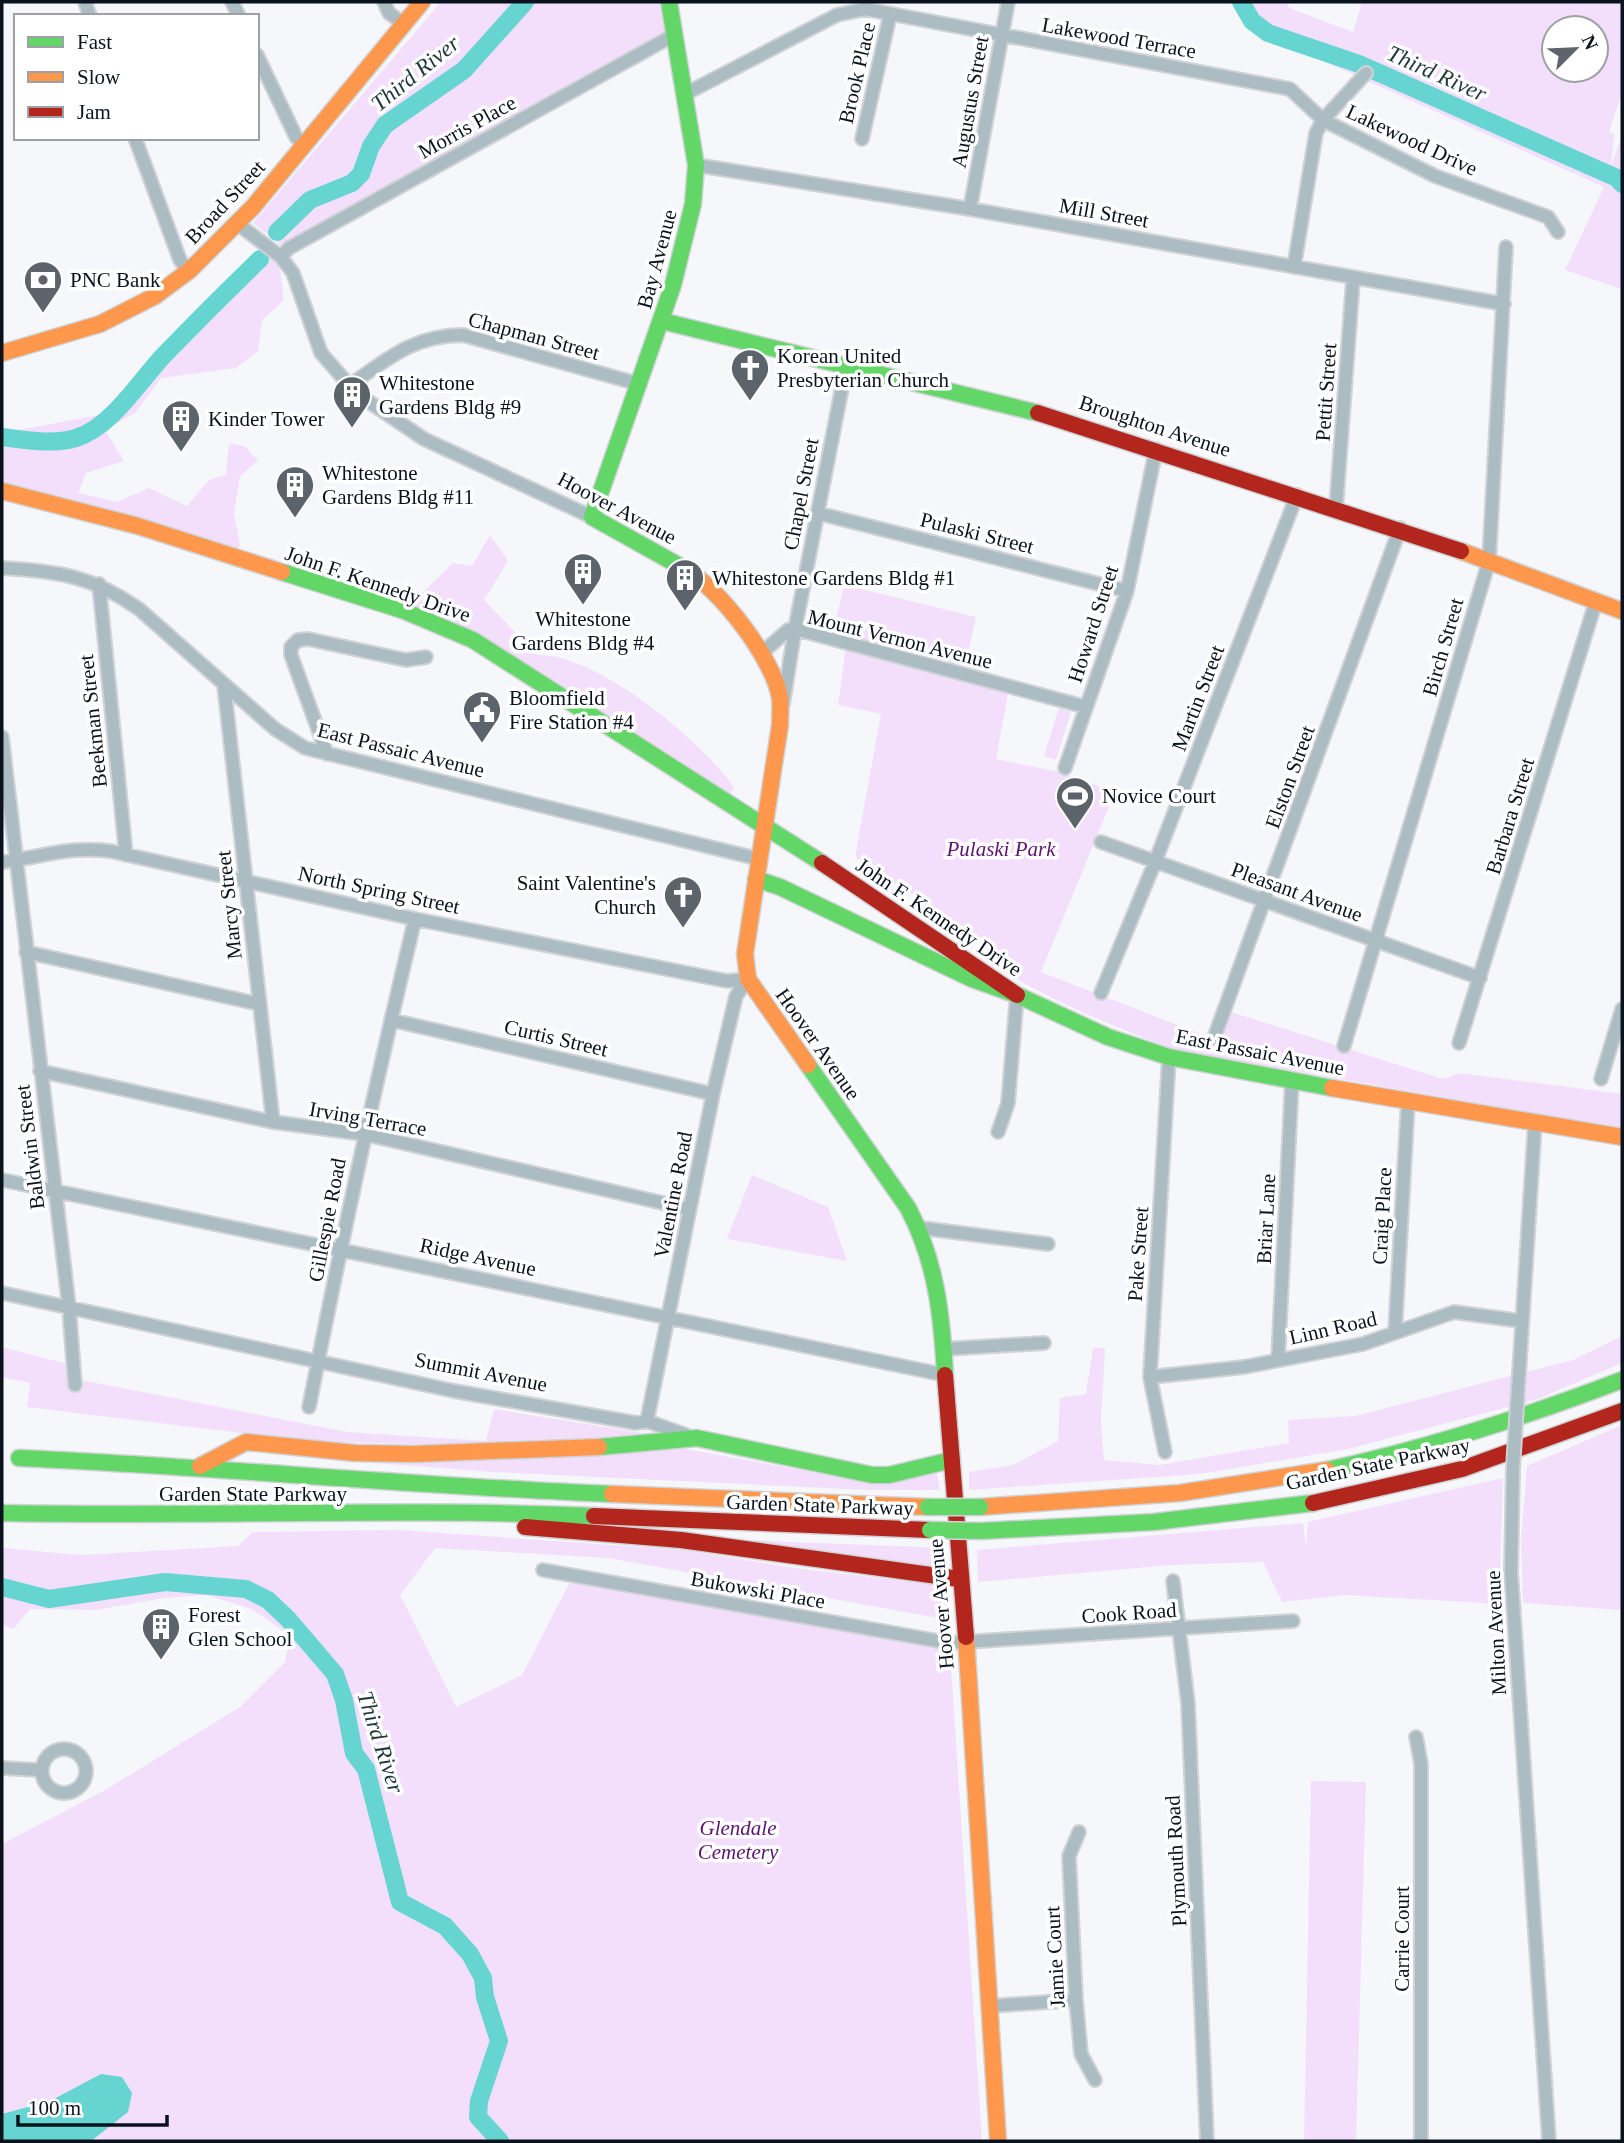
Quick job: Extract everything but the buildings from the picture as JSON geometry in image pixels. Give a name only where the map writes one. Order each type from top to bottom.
[{"type":"main road","name":"Broad Street","points":[[2,353],[58,340],[90,328],[156,296],[188,271],[238,224],[422,2]]},
{"type":"main road","name":"Bay Avenue","points":[[592,517],[662,321],[693,204],[696,165],[669,2]]},
{"type":"main road","name":"Broughton Avenue","points":[[662,321],[1061,418],[1400,528],[1622,611]]},
{"type":"main road","name":"John F. Kennedy Drive","points":[[2,491],[138,526],[448,627],[499,654],[976,974],[1017,995]]},
{"type":"main road","name":"John F. Kennedy Drive","points":[[2,500],[135,534],[445,636],[493,663],[763,832]]},
{"type":"main road","name":"Hoover Avenue","points":[[592,517],[705,582],[762,653],[776,685],[780,725],[745,954],[748,979],[921,1228],[939,1284],[959,1579],[967,1642],[999,2141]]},
{"type":"main road","name":"East Passaic Avenue","points":[[756,879],[780,887],[972,979],[1017,995],[1108,1037],[1169,1057],[1622,1137]]},
{"type":"main road","name":"Garden State Parkway","points":[[10,1457],[200,1466],[437,1487],[980,1507],[1154,1497],[1297,1476],[1508,1423],[1622,1380]]},
{"type":"main road","name":"Garden State Parkway","points":[[2,1513],[509,1513],[930,1531],[981,1531],[1195,1518],[1366,1493],[1507,1456],[1622,1411]]},
{"type":"main road","name":"Summit Avenue","points":[[697,1438],[872,1475],[889,1475],[951,1460]]},
{"type":"main road","points":[[200,1466],[246,1442],[355,1453],[414,1454],[612,1446],[697,1438]]},
{"type":"main road","points":[[366,1515],[643,1536],[959,1579]]},
{"type":"street","points":[[384,2],[389,13],[404,24]]},
{"type":"street","name":"Augustus Street","points":[[970,209],[1008,2]]},
{"type":"street","name":"Lakewood Terrace","points":[[685,94],[844,12],[865,9],[1290,89],[1323,120]]},
{"type":"street","name":"Brook Place","points":[[862,139],[890,15]]},
{"type":"street","name":"Morris Place","points":[[281,257],[289,248],[674,35]]},
{"type":"street","points":[[259,59],[296,136],[305,146]]},
{"type":"street","points":[[1294,267],[1316,133],[1323,120],[1366,73]]},
{"type":"street","name":"Lakewood Drive","points":[[1323,120],[1435,176],[1548,217],[1558,232]]},
{"type":"street","points":[[136,140],[180,261],[188,271]]},
{"type":"street","name":"Mill Street","points":[[696,165],[970,209],[1353,280],[1504,304]]},
{"type":"street","name":"Hoover Avenue","points":[[238,224],[281,257],[293,273],[321,353],[349,386],[383,414],[424,439],[592,517]]},
{"type":"street","name":"Birch Street","points":[[1344,1046],[1489,561],[1506,247]]},
{"type":"street","name":"Pettit Street","points":[[1336,508],[1353,280]]},
{"type":"street","name":"Chapman Street","points":[[349,386],[412,343],[447,335],[463,335],[639,384]]},
{"type":"street","name":"Chapel Street","points":[[795,629],[846,367]]},
{"type":"street","name":"Howard Street","points":[[1065,768],[1127,591],[1156,449]]},
{"type":"street","name":"Martin Street","points":[[1101,993],[1155,862],[1297,495]]},
{"type":"street","name":"Pulaski Street","points":[[817,513],[1127,591]]},
{"type":"street","name":"Elston Street","points":[[1214,1038],[1400,528]]},
{"type":"street","name":"East Passaic Avenue","points":[[2,568],[72,575],[99,584],[139,609],[289,740],[327,754],[759,859]]},
{"type":"street","name":"Beekman Street","points":[[99,584],[126,855]]},
{"type":"street","name":"Barbara Street","points":[[1459,1043],[1596,601]]},
{"type":"street","points":[[762,653],[788,630],[795,629]]},
{"type":"street","name":"Mount Vernon Avenue","points":[[780,725],[795,629],[1086,707]]},
{"type":"street","points":[[327,754],[291,655],[291,647],[298,640],[307,639],[406,660],[426,657]]},
{"type":"street","name":"Marcy Street","points":[[224,685],[273,1122]]},
{"type":"street","name":"Baldwin Street","points":[[2,737],[69,1307],[75,1385]]},
{"type":"street","name":"Pleasant Avenue","points":[[1101,842],[1480,978]]},
{"type":"street","name":"North Spring Street","points":[[2,862],[16,861],[54,850],[86,848],[415,919],[727,981],[748,979]]},
{"type":"street","name":"Gillespie Road","points":[[309,1407],[343,1249],[364,1134],[415,919]]},
{"type":"street","points":[[26,952],[259,1004]]},
{"type":"street","name":"Valentine Road","points":[[647,1422],[713,1094],[736,996],[748,979]]},
{"type":"street","points":[[998,1132],[1008,1103],[1017,995]]},
{"type":"street","points":[[1601,1079],[1622,1009]]},
{"type":"street","name":"Curtis Street","points":[[391,1020],[713,1094]]},
{"type":"street","name":"Pake Street","points":[[1165,1452],[1150,1377],[1169,1057]]},
{"type":"street","name":"Irving Terrace","points":[[40,1071],[273,1122],[364,1134],[689,1209]]},
{"type":"street","name":"Briar Lane","points":[[1278,1360],[1292,1080]]},
{"type":"street","name":"Craig Place","points":[[1395,1333],[1408,1101]]},
{"type":"street","name":"Milton Avenue","points":[[1535,1122],[1513,1468],[1511,1572],[1549,2141]]},
{"type":"street","name":"Ridge Avenue","points":[[2,1180],[945,1375]]},
{"type":"street","points":[[921,1228],[1048,1244]]},
{"type":"street","name":"Summit Avenue","points":[[2,1293],[319,1359],[454,1391],[636,1423],[647,1422],[697,1438]]},
{"type":"street","name":"Linn Road","points":[[1150,1377],[1278,1360],[1363,1344],[1454,1312],[1521,1321]]},
{"type":"street","points":[[944,1349],[1044,1343]]},
{"type":"street","name":"Bukowski Place","points":[[543,1570],[928,1640],[967,1642]]},
{"type":"street","name":"Plymouth Road","points":[[1173,1581],[1188,1703],[1208,2141]]},
{"type":"street","name":"Cook Road","points":[[967,1642],[1293,1621]]},
{"type":"street","name":"Carrie Court","points":[[1416,1737],[1421,1764],[1421,2141]]},
{"type":"street","points":[[2,1768],[40,1770]]},
{"type":"street","name":"Jamie Court","points":[[1079,1832],[1069,1856],[1076,2000],[1081,2053],[1095,2080]]},
{"type":"street","points":[[991,2006],[1076,2000]]},
{"type":"green space","points":[[441,2],[659,2],[665,32],[283,247],[253,223]]},
{"type":"green space","points":[[1237,2],[1286,2],[1289,8],[1353,32],[1362,2],[1622,2],[1622,92],[1609,132],[1614,134],[1611,166],[1622,135],[1622,289],[1565,270],[1604,187],[1247,27]]},
{"type":"green space","points":[[270,255],[280,269],[284,300],[262,320],[258,351],[236,368],[161,378],[135,413],[105,430],[124,461],[86,473],[78,493],[117,502],[149,488],[187,506],[209,480],[226,475],[229,443],[246,447],[258,461],[240,476],[234,513],[240,545],[236,551],[2,485],[2,433],[99,415],[251,262]]},
{"type":"green space","points":[[490,535],[508,561],[484,600],[537,655],[561,658],[588,668],[646,703],[673,724],[719,768],[734,787],[729,797],[516,659],[456,623],[414,607],[418,597],[453,563],[472,566]]},
{"type":"green space","name":"Pulaski Park","points":[[844,585],[976,617],[962,679],[1008,693],[996,759],[1059,772],[1115,792],[1041,972],[1211,1038],[1231,1012],[1443,1079],[1459,1073],[1622,1094],[1622,1129],[1177,1050],[1082,1012],[991,964],[1006,955],[855,857],[881,714],[838,705],[846,647],[834,628]]},
{"type":"green space","points":[[1059,708],[1071,712],[1056,760],[1044,756]]},
{"type":"green space","points":[[752,1175],[828,1207],[847,1261],[727,1239]]},
{"type":"green space","points":[[1622,1336],[1622,1363],[1535,1400],[1348,1449],[1200,1474],[969,1490],[969,1472],[1013,1465],[1058,1441],[1060,1398],[1086,1394],[1093,1348],[1105,1348],[1101,1423],[1104,1460],[1159,1465],[1289,1443],[1288,1420],[1355,1416],[1573,1360]]},
{"type":"green space","points":[[2,1347],[75,1366],[76,1379],[347,1432],[486,1441],[494,1409],[649,1434],[519,1447],[307,1441],[27,1407],[30,1383],[2,1377]]},
{"type":"green space","points":[[1622,1425],[1622,1610],[1523,1603],[1521,1540],[1527,1466]]},
{"type":"green space","points":[[685,1449],[869,1482],[937,1473],[940,1490],[867,1490],[493,1472],[349,1461]]},
{"type":"green space","points":[[1503,1478],[1499,1604],[1345,1595],[1282,1602],[1263,1562],[1171,1565],[978,1582],[977,1550],[1303,1523],[1306,1547],[1308,1522]]},
{"type":"green space","name":"Glendale Cemetery","points":[[398,1530],[684,1550],[795,1568],[946,1586],[949,1620],[608,1558],[435,1548],[400,1595],[456,1707],[522,1675],[571,1580],[950,1650],[982,2141],[2,2141],[2,1844],[107,1789],[240,1707],[285,1662],[290,1636],[252,1609],[206,1595],[164,1598],[96,1610],[30,1609],[13,1629],[2,1624],[2,1548],[81,1555],[238,1546],[253,1532]]},
{"type":"green space","points":[[717,1539],[943,1548],[942,1567]]},
{"type":"green space","points":[[1311,1781],[1366,1782],[1356,2141],[1304,2141]]},
{"type":"water","points":[[101,2074],[122,2077],[132,2093],[128,2112],[91,2141],[2,2141],[2,2114],[50,2101]]},
{"type":"waterway","name":"Third River","points":[[277,232],[310,200],[352,183],[361,174],[371,146],[385,125],[464,70],[525,2]]},
{"type":"waterway","name":"Third River","points":[[1241,2],[1252,21],[1268,33],[1359,64],[1617,178],[1622,184]]},
{"type":"waterway","name":"Third River","points":[[2,437],[39,441],[67,440],[102,424],[125,402],[165,354],[260,259]]},
{"type":"waterway","name":"Third River","points":[[2,1587],[49,1599],[165,1582],[246,1589],[268,1600],[288,1619],[335,1674],[344,1700],[354,1753],[366,1769],[400,1902],[445,1926],[470,1954],[483,1978],[485,1997],[499,2041],[479,2101],[478,2117],[500,2141]]},
{"type":"traffic: fast","points":[[669,2],[696,165],[693,204],[673,285],[592,517],[685,569]]},
{"type":"traffic: fast","points":[[662,321],[1038,413]]},
{"type":"traffic: fast","points":[[282,572],[402,610],[473,640],[822,863]]},
{"type":"traffic: fast","points":[[756,879],[780,887],[972,979],[1017,995],[1108,1037],[1169,1057],[1332,1088]]},
{"type":"traffic: fast","points":[[808,1065],[908,1208],[918,1228],[936,1289],[945,1375]]},
{"type":"traffic: fast","points":[[1327,1470],[1476,1431],[1622,1380]]},
{"type":"traffic: fast","points":[[697,1438],[872,1475],[889,1475],[952,1460]]},
{"type":"traffic: fast","points":[[599,1447],[697,1438]]},
{"type":"traffic: fast","points":[[19,1458],[612,1494]]},
{"type":"traffic: fast","points":[[981,1531],[1154,1522],[1313,1503]]},
{"type":"traffic: fast","points":[[928,1507],[980,1507]]},
{"type":"traffic: fast","points":[[2,1513],[446,1513],[594,1516]]},
{"type":"traffic: fast","points":[[930,1530],[981,1531]]},
{"type":"traffic: slow","points":[[2,353],[100,324],[155,296],[190,270],[253,207],[422,2]]},
{"type":"traffic: slow","points":[[2,491],[138,526],[282,572]]},
{"type":"traffic: slow","points":[[1461,551],[1622,611]]},
{"type":"traffic: slow","points":[[685,569],[714,592],[743,626],[767,664],[780,698],[780,725],[745,954],[748,979],[808,1065]]},
{"type":"traffic: slow","points":[[1332,1088],[1622,1137]]},
{"type":"traffic: slow","points":[[200,1466],[246,1442],[355,1453],[414,1454],[599,1447]]},
{"type":"traffic: slow","points":[[980,1507],[1180,1493],[1327,1470]]},
{"type":"traffic: slow","points":[[612,1494],[928,1507]]},
{"type":"traffic: slow","points":[[966,1637],[998,2141]]},
{"type":"traffic: jam","points":[[1038,413],[1461,551]]},
{"type":"traffic: jam","points":[[822,863],[1017,995]]},
{"type":"traffic: jam","points":[[945,1375],[966,1637]]},
{"type":"traffic: jam","points":[[1313,1503],[1462,1469],[1622,1411]]},
{"type":"traffic: jam","points":[[594,1516],[930,1530]]},
{"type":"traffic: jam","points":[[525,1527],[681,1540],[959,1579]]},
{"type":"place","name":"PNC Bank","points":[[43,314]]},
{"type":"place","name":"Korean United Presbyterian Church","points":[[750,402]]},
{"type":"place","name":"Whitestone Gardens Bldg #9","points":[[352,429]]},
{"type":"place","name":"Kinder Tower","points":[[181,453]]},
{"type":"place","name":"Whitestone Gardens Bldg #11","points":[[295,519]]},
{"type":"place","name":"Whitestone Gardens Bldg #4","points":[[583,606]]},
{"type":"place","name":"Whitestone Gardens Bldg #1","points":[[685,612]]},
{"type":"place","name":"Bloomfield Fire Station #4","points":[[482,744]]},
{"type":"place","name":"Novice Court","points":[[1075,830]]},
{"type":"place","name":"Saint Valentine's Church","points":[[683,929]]},
{"type":"place","name":"Forest Glen School","points":[[161,1661]]}]
